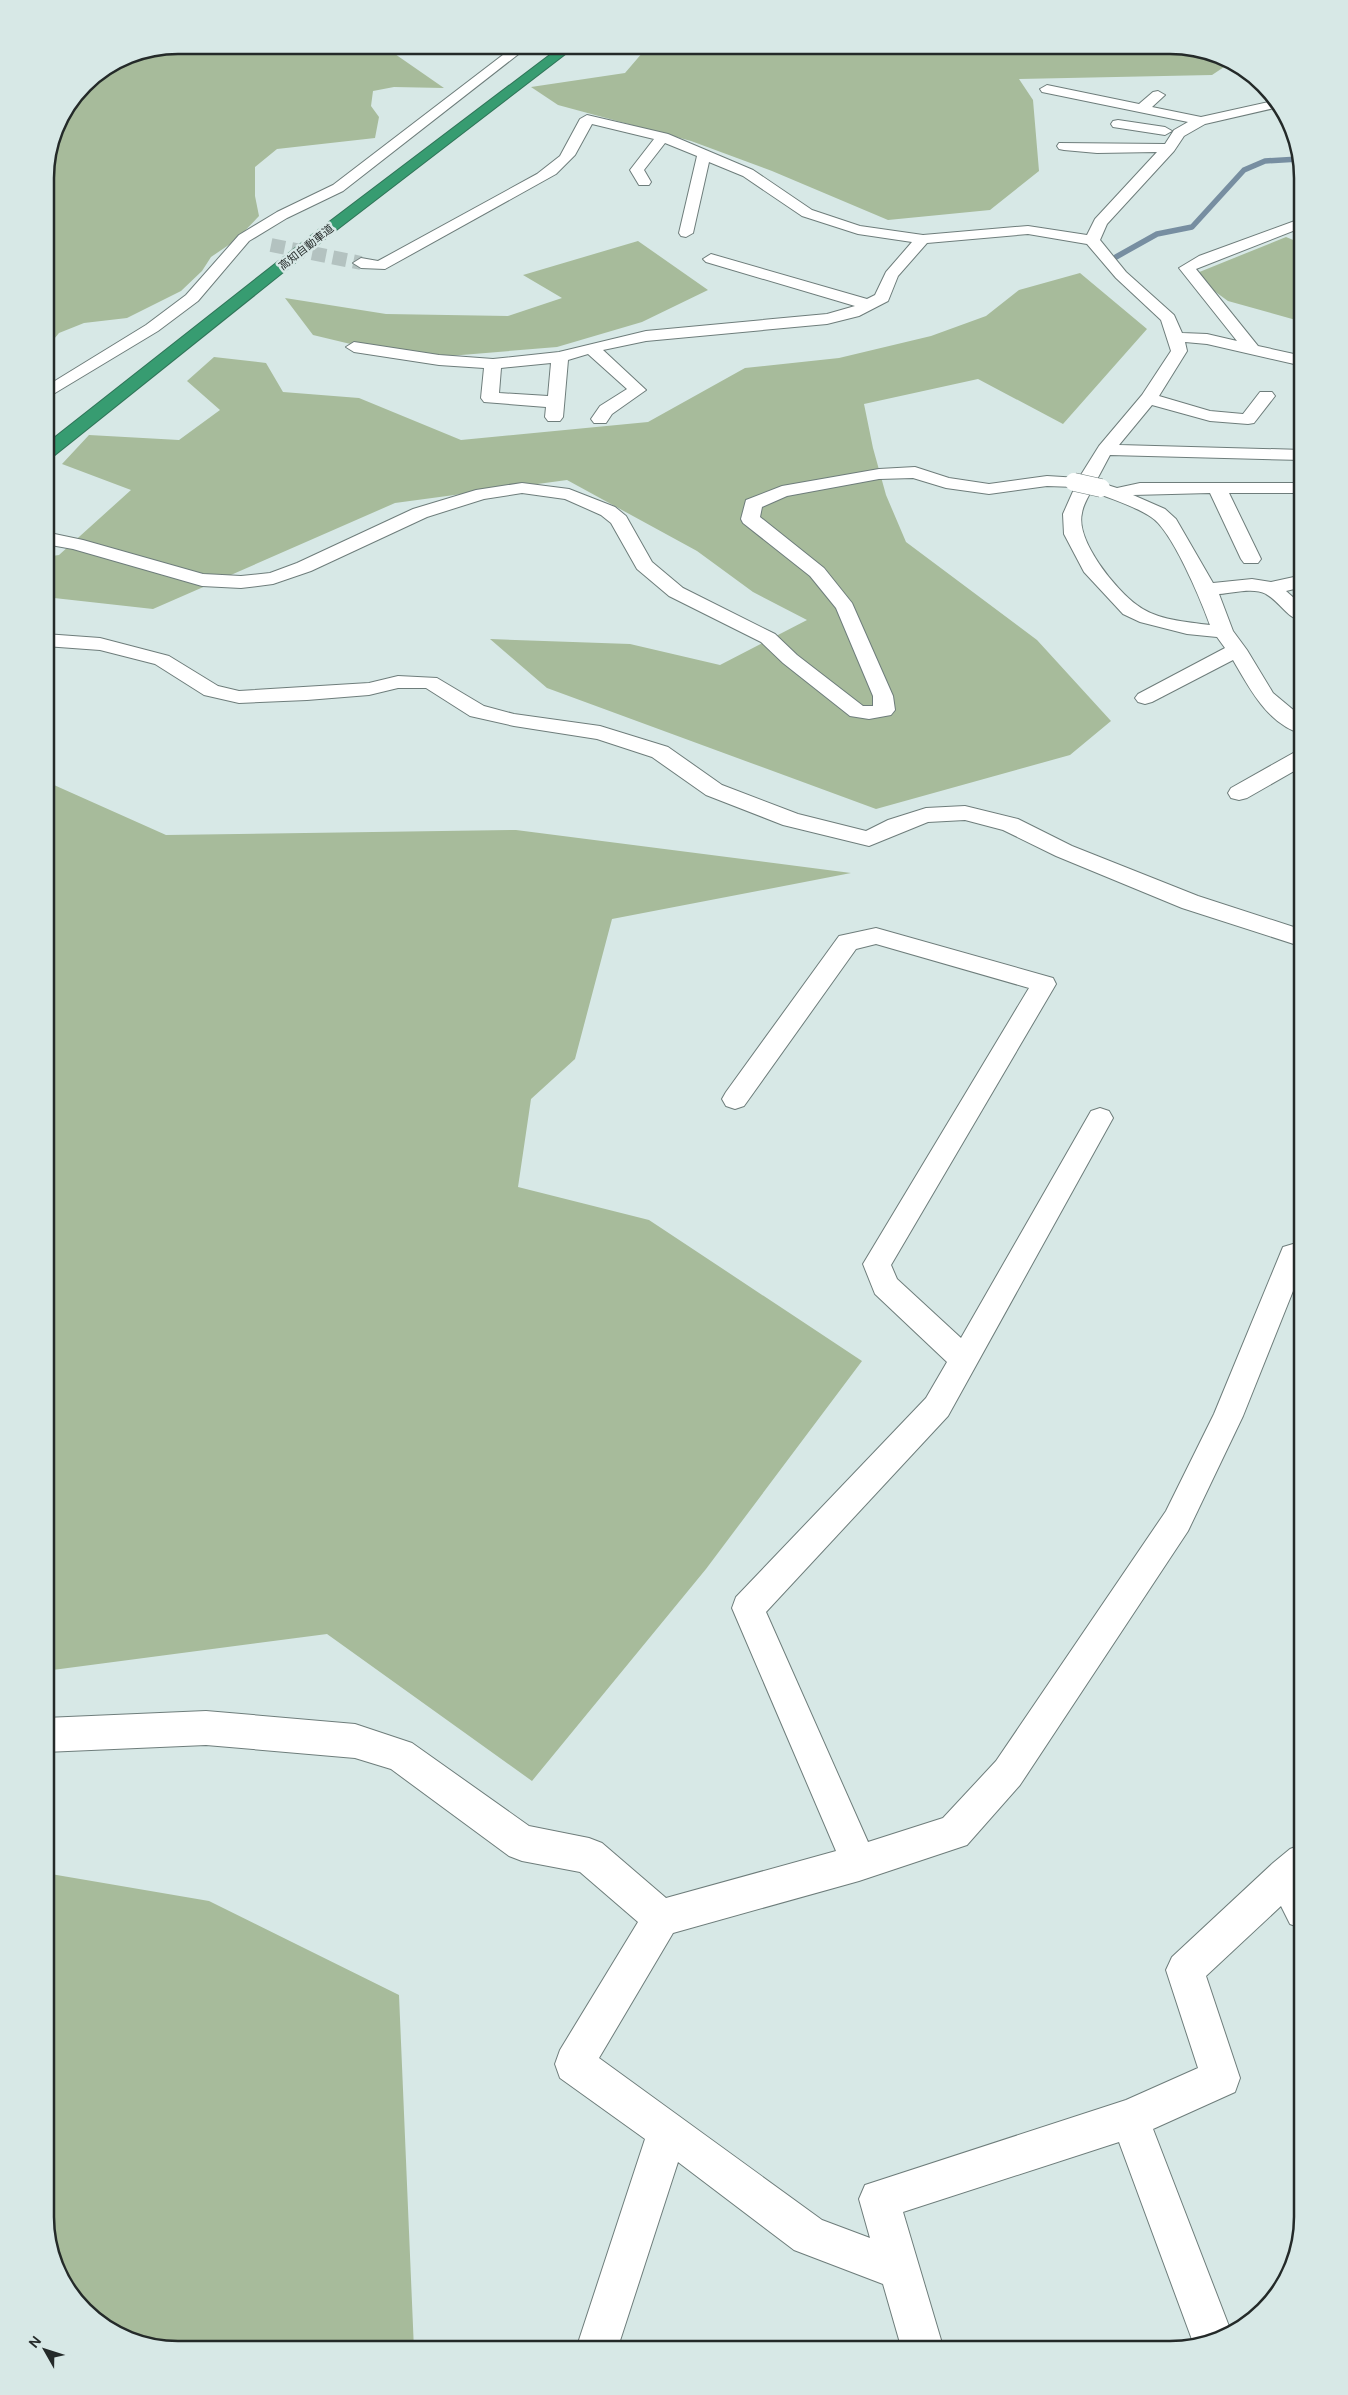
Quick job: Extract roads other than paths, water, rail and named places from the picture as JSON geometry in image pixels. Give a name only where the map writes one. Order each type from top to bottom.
[{"type":"highway","name":"高知自動車道","points":[[54,430],[321,219],[542,54]]},
{"type":"highway","name":"高知自動車道","points":[[54,447],[317,238],[559,54]]},
{"type":"street","points":[[54,388],[152,328],[192,298],[244,238],[282,215],[338,188],[512,54]]},
{"type":"street","points":[[1047,89],[1202,121]]},
{"type":"street","points":[[1142,109],[1158,95]]},
{"type":"street","points":[[1092,240],[1100,222],[1169,148],[1179,133],[1202,121],[1270,105]]},
{"type":"street","points":[[361,262],[380,266],[561,165],[574,150],[587,119],[624,126],[663,138],[704,154],[748,173],[807,213],[858,230],[923,239],[1028,230],[1092,240],[1121,275],[1168,318],[1176,337],[1179,351],[1149,398],[1105,450],[1092,469],[1072,514],[1073,534],[1091,568],[1130,610],[1147,618],[1187,628],[1222,632]]},
{"type":"street","points":[[1118,124],[1179,133]]},
{"type":"street","points":[[644,182],[637,170],[663,138]]},
{"type":"street","points":[[1064,146],[1098,149],[1169,148]]},
{"type":"street","points":[[686,233],[704,154]]},
{"type":"street","points":[[1252,349],[1191,276],[1187,268],[1204,259],[1294,225]]},
{"type":"street","points":[[244,238],[262,243]]},
{"type":"street","points":[[354,347],[439,360],[493,364],[560,356],[646,336],[675,335],[827,319],[853,313],[882,298],[891,276],[923,239]]},
{"type":"street","points":[[712,259],[755,270],[805,288],[870,305]]},
{"type":"street","points":[[1176,337],[1207,339],[1294,359]]},
{"type":"street","points":[[591,348],[638,390],[606,410],[600,419]]},
{"type":"street","points":[[493,364],[490,398],[555,409],[560,356]]},
{"type":"street","points":[[1149,398],[1196,414],[1222,419],[1248,419],[1266,396]]},
{"type":"street","points":[[1105,450],[1294,455]]},
{"type":"street","points":[[54,540],[76,544],[202,580],[241,582],[273,578],[304,568],[420,512],[482,494],[522,488],[570,494],[608,511],[619,520],[644,565],[676,592],[768,638],[790,660],[857,711],[869,713],[884,710],[883,696],[845,607],[817,572],[750,519],[753,504],[782,491],[879,474],[915,472],[946,483],[990,489],[1047,481],[1074,482],[1108,491],[1158,513],[1170,523],[1207,589],[1222,632],[1237,650],[1265,697],[1294,721]]},
{"type":"street","points":[[1108,491],[1140,488],[1294,488]]},
{"type":"street","points":[[1217,488],[1251,558]]},
{"type":"street","points":[[1207,589],[1252,585],[1271,588],[1294,582]]},
{"type":"street","points":[[1271,588],[1294,608]]},
{"type":"street","points":[[54,641],[100,644],[162,660],[212,691],[239,697],[369,689],[398,682],[430,682],[477,711],[514,720],[600,733],[660,752],[714,790],[791,820],[869,838],[896,825],[926,814],[965,814],[1010,824],[1064,851],[1190,902],[1294,936]]},
{"type":"street","points":[[1145,698],[1237,650]]},
{"type":"street","points":[[1239,793],[1294,762]]},
{"type":"street","points":[[735,1099],[848,942],[876,936],[1044,984],[877,1264],[885,1286],[965,1360]]},
{"type":"street","points":[[859,1863],[748,1608],[937,1407],[1100,1118]]},
{"type":"street","points":[[900,2270],[809,2235],[574,2064],[661,1918],[859,1863],[954,1832],[1008,1773],[1177,1521],[1228,1416],[1292,1255],[1294,1256]]},
{"type":"street","points":[[54,1735],[206,1728],[355,1740],[400,1755],[522,1843],[590,1856],[661,1918]]},
{"type":"street","points":[[921,2341],[879,2198],[1130,2119],[1221,2078],[1185,1970],[1294,1870]]},
{"type":"street","points":[[1130,2119],[1211,2334]]},
{"type":"street","points":[[600,2340],[668,2131]]},
{"type":"waterway","points":[[1116,257],[1157,234],[1192,227],[1244,170],[1265,161],[1293,159]]},
{"type":"tunnel","points":[[271,245],[361,263]]}]
